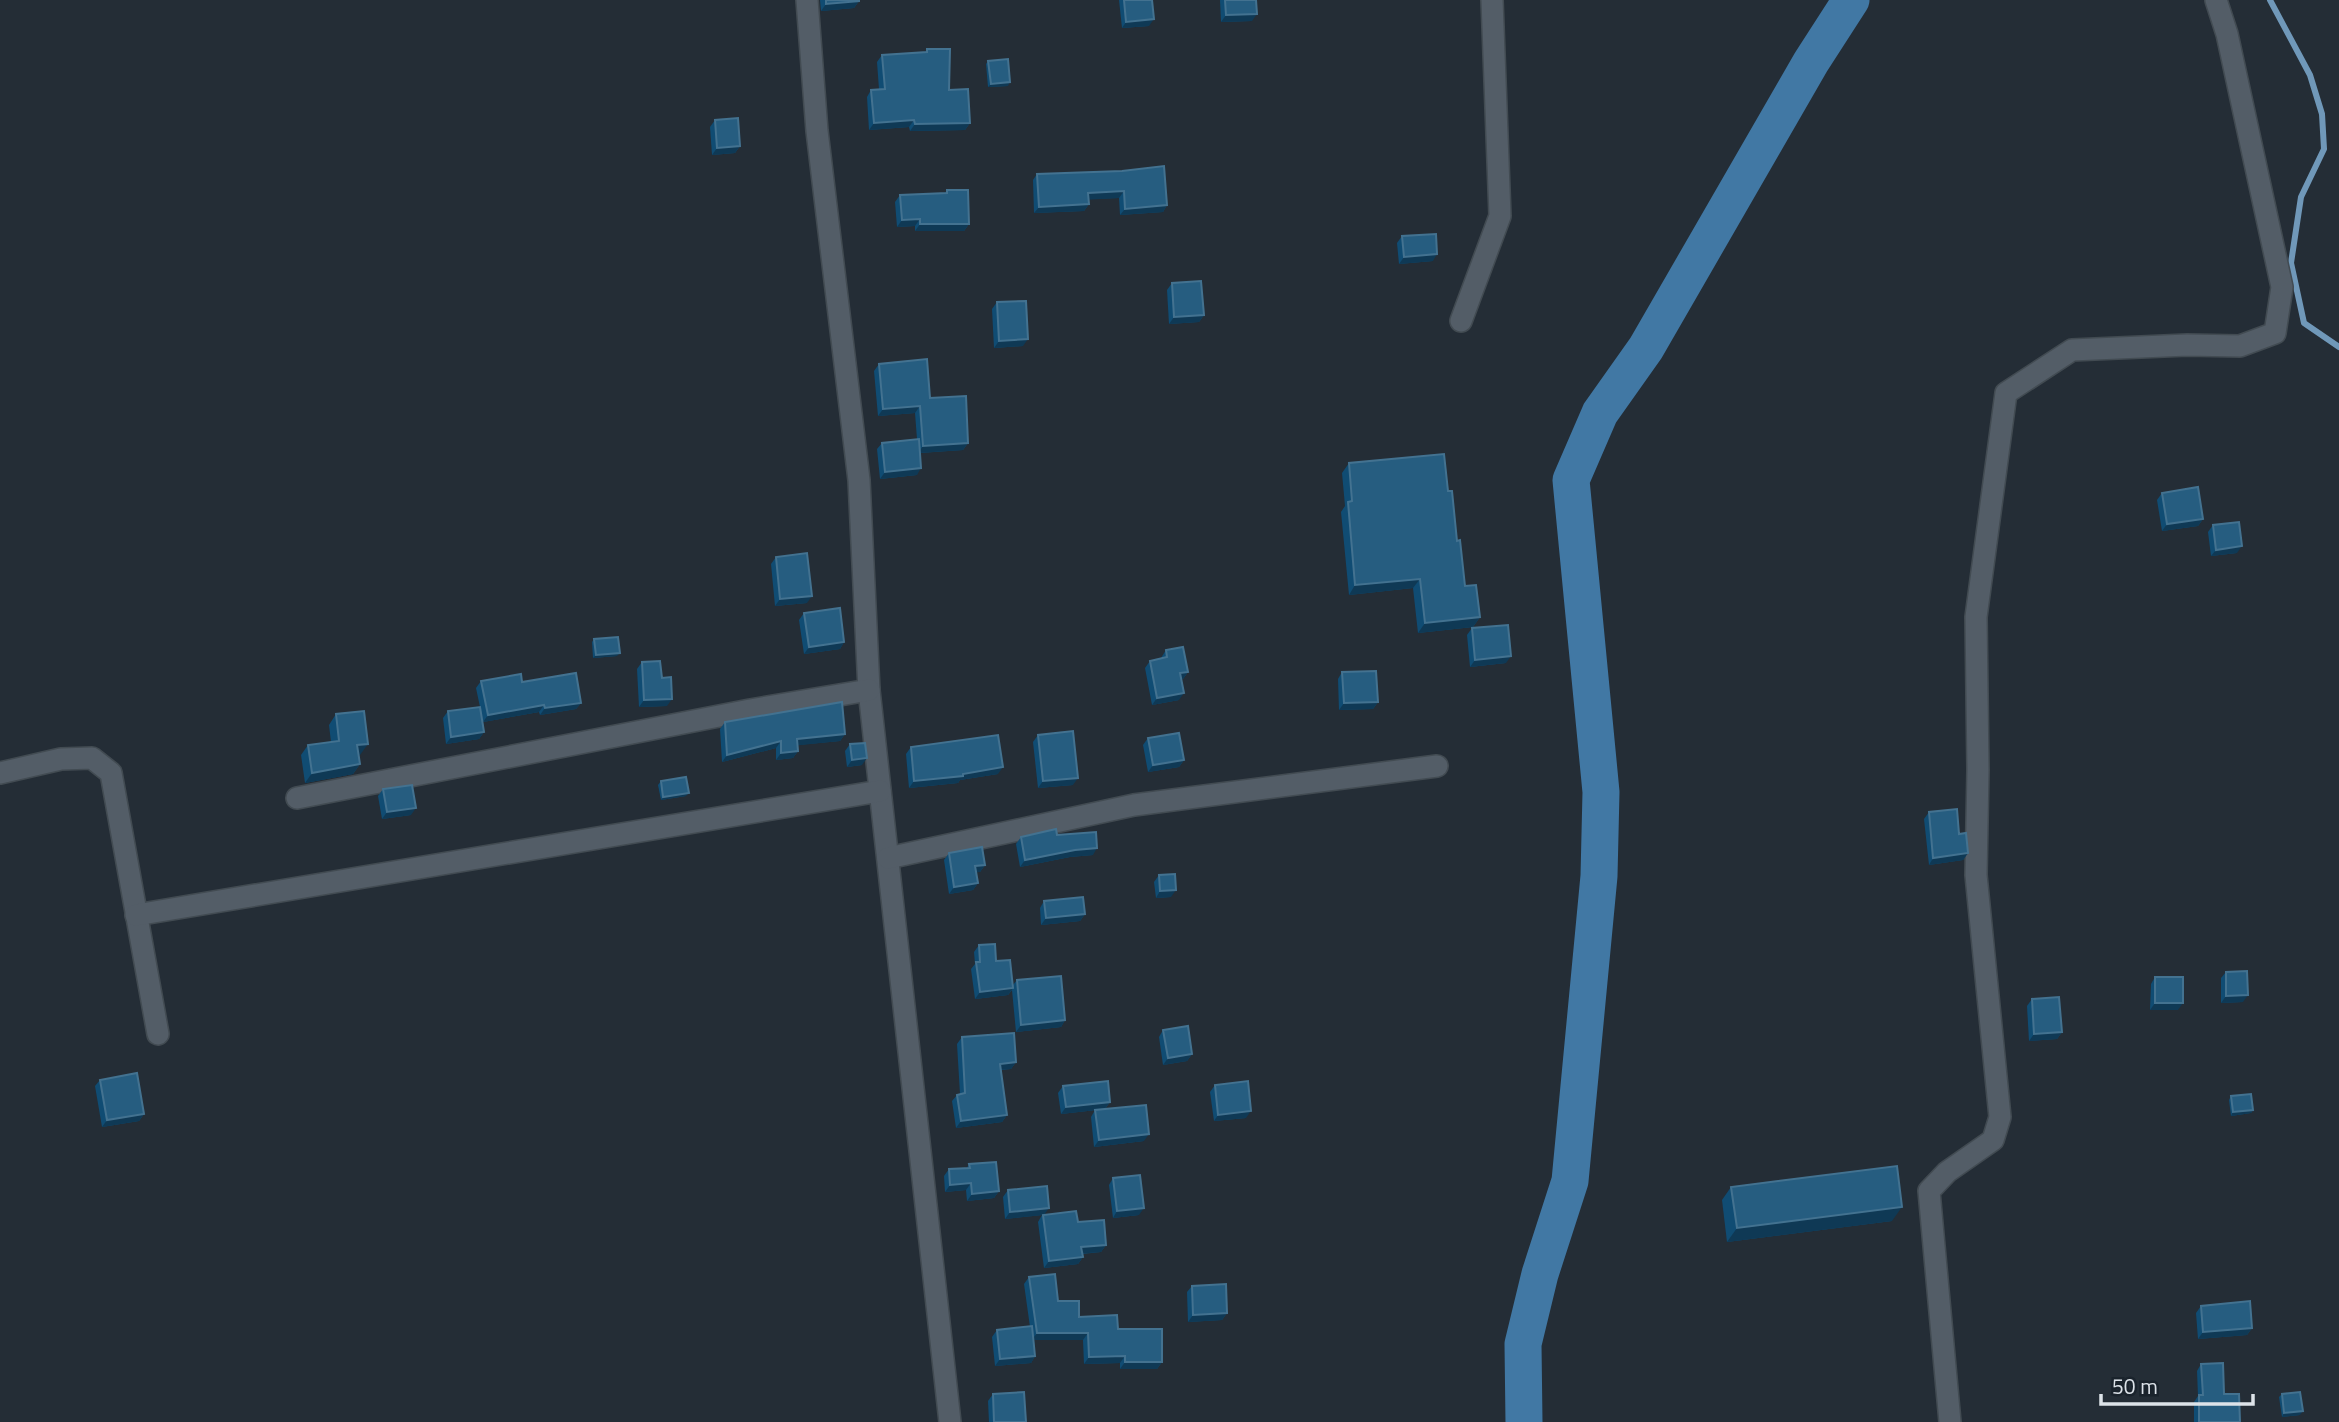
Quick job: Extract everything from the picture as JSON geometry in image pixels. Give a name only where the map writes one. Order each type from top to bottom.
[{"type":"street","points":[[807,0],[817,131],[859,480],[869,690],[950,1422]]},
{"type":"street","points":[[1461,321],[1500,216],[1492,0]]},
{"type":"street","points":[[1950,1422],[1929,1191],[1947,1172],[1993,1140],[2000,1117],[1976,875],[1976,617],[2006,393],[2072,350],[2187,345],[2240,346],[2275,333],[2282,288],[2227,34],[2216,0]]},
{"type":"street","points":[[297,798],[750,710],[869,690]]},
{"type":"street","points":[[0,773],[61,759],[92,758],[111,773],[158,1034]]},
{"type":"street","points":[[888,858],[1134,805],[1437,765]]},
{"type":"street","points":[[136,915],[880,791]]},
{"type":"building","points":[[826,0],[859,0],[859,1],[826,4]]},
{"type":"building","points":[[1124,0],[1152,0],[1154,19],[1126,22]]},
{"type":"building","points":[[1225,0],[1256,0],[1257,14],[1226,15]]},
{"type":"building","points":[[927,49],[950,49],[949,90],[968,89],[970,123],[915,124],[914,120],[874,123],[871,90],[885,89],[882,55],[927,52]]},
{"type":"building","points":[[1008,59],[1010,82],[991,84],[988,61]]},
{"type":"building","points":[[738,118],[740,146],[717,148],[715,120]]},
{"type":"building","points":[[1164,166],[1167,205],[1125,209],[1124,191],[1088,193],[1089,204],[1039,207],[1037,174],[1122,171]]},
{"type":"building","points":[[947,190],[968,190],[969,224],[920,224],[920,219],[902,220],[900,195],[947,193]]},
{"type":"building","points":[[1436,234],[1437,254],[1404,257],[1402,236]]},
{"type":"building","points":[[1201,281],[1204,315],[1174,317],[1172,283]]},
{"type":"building","points":[[1026,301],[1028,339],[999,341],[997,302]]},
{"type":"building","points":[[927,359],[930,398],[966,396],[968,443],[923,446],[920,406],[883,409],[879,364]]},
{"type":"building","points":[[919,439],[921,468],[885,472],[882,443]]},
{"type":"building","points":[[1444,454],[1448,491],[1452,491],[1457,541],[1460,540],[1465,586],[1476,585],[1480,617],[1425,623],[1420,579],[1355,585],[1348,502],[1352,501],[1349,463]]},
{"type":"building","points":[[2198,487],[2203,519],[2167,524],[2162,493]]},
{"type":"building","points":[[2239,522],[2242,546],[2216,550],[2213,525]]},
{"type":"building","points":[[807,553],[812,596],[780,599],[776,557]]},
{"type":"building","points":[[840,608],[844,642],[809,647],[804,613]]},
{"type":"building","points":[[1508,625],[1511,656],[1475,660],[1472,628]]},
{"type":"building","points":[[618,637],[620,653],[596,655],[594,639]]},
{"type":"building","points":[[1183,647],[1188,672],[1180,673],[1184,693],[1157,698],[1150,661],[1167,657],[1166,650]]},
{"type":"building","points":[[660,661],[662,678],[671,677],[672,699],[644,700],[642,662]]},
{"type":"building","points":[[1376,671],[1378,702],[1344,703],[1342,672]]},
{"type":"building","points":[[576,673],[581,703],[545,708],[544,705],[488,715],[481,681],[521,674],[522,682]]},
{"type":"building","points":[[842,702],[845,734],[797,739],[798,751],[781,753],[781,741],[727,755],[725,722]]},
{"type":"building","points":[[480,707],[484,732],[451,737],[448,711]]},
{"type":"building","points":[[364,711],[368,744],[357,745],[360,764],[312,773],[308,745],[339,741],[336,714]]},
{"type":"building","points":[[1073,731],[1078,778],[1043,781],[1038,735]]},
{"type":"building","points":[[1179,733],[1184,760],[1153,765],[1148,738]]},
{"type":"building","points":[[998,735],[1003,767],[963,776],[914,781],[911,747]]},
{"type":"building","points":[[865,743],[867,758],[852,760],[850,744]]},
{"type":"building","points":[[686,777],[689,793],[663,797],[661,781]]},
{"type":"building","points":[[412,785],[416,808],[387,812],[383,789]]},
{"type":"building","points":[[1957,809],[1959,834],[1966,833],[1968,853],[1933,858],[1929,812]]},
{"type":"building","points":[[1056,829],[1057,835],[1096,832],[1097,848],[1025,860],[1021,837]]},
{"type":"building","points":[[982,847],[985,865],[975,866],[978,883],[954,887],[949,853]]},
{"type":"building","points":[[1175,874],[1176,890],[1160,891],[1159,875]]},
{"type":"building","points":[[1083,897],[1085,914],[1046,918],[1044,901]]},
{"type":"building","points":[[995,944],[996,961],[1010,960],[1013,988],[980,992],[976,962],[980,962],[979,945]]},
{"type":"building","points":[[2247,971],[2248,995],[2226,996],[2226,972]]},
{"type":"building","points":[[1061,976],[1065,1020],[1021,1025],[1017,980]]},
{"type":"building","points":[[2155,977],[2183,977],[2183,1003],[2155,1003]]},
{"type":"building","points":[[2059,997],[2062,1032],[2034,1034],[2032,999]]},
{"type":"building","points":[[1188,1026],[1192,1054],[1168,1058],[1163,1030]]},
{"type":"building","points":[[1014,1033],[1016,1062],[1000,1064],[1007,1115],[961,1121],[957,1095],[965,1093],[962,1037]]},
{"type":"building","points":[[137,1073],[144,1114],[107,1120],[100,1080]]},
{"type":"building","points":[[1108,1081],[1110,1102],[1066,1107],[1063,1086]]},
{"type":"building","points":[[1248,1081],[1251,1111],[1218,1115],[1215,1085]]},
{"type":"building","points":[[2251,1094],[2253,1110],[2233,1112],[2231,1096]]},
{"type":"building","points":[[1146,1105],[1149,1134],[1099,1140],[1095,1110]]},
{"type":"building","points":[[996,1162],[999,1191],[972,1194],[971,1183],[950,1185],[949,1169],[970,1168],[969,1164]]},
{"type":"building","points":[[1897,1166],[1902,1207],[1737,1228],[1731,1187]]},
{"type":"building","points":[[1140,1175],[1144,1208],[1117,1211],[1113,1178]]},
{"type":"building","points":[[1047,1186],[1049,1208],[1010,1212],[1008,1190]]},
{"type":"building","points":[[1076,1211],[1078,1222],[1104,1220],[1106,1245],[1081,1247],[1083,1257],[1049,1261],[1043,1215]]},
{"type":"building","points":[[1055,1274],[1058,1301],[1079,1301],[1079,1317],[1117,1315],[1118,1329],[1162,1329],[1162,1362],[1125,1362],[1125,1356],[1089,1357],[1088,1333],[1037,1333],[1029,1277]]},
{"type":"building","points":[[1226,1284],[1227,1313],[1193,1315],[1192,1286]]},
{"type":"building","points":[[2250,1301],[2252,1328],[2203,1332],[2201,1306]]},
{"type":"building","points":[[1032,1326],[1035,1356],[1000,1359],[997,1330]]},
{"type":"building","points":[[2223,1363],[2224,1394],[2239,1394],[2240,1422],[2199,1422],[2199,1395],[2203,1395],[2201,1364]]},
{"type":"building","points":[[1024,1392],[1026,1422],[994,1422],[993,1394]]},
{"type":"building","points":[[2300,1392],[2303,1411],[2284,1413],[2282,1394]]},
{"type":"waterway","points":[[1524,1422],[1523,1344],[1540,1274],[1570,1181],[1599,876],[1601,792],[1571,480],[1600,413],[1646,348],[1811,62],[1851,0]]},
{"type":"waterway","points":[[2270,0],[2310,75],[2322,114],[2324,149],[2301,197],[2291,263],[2304,323],[2339,347]]}]
